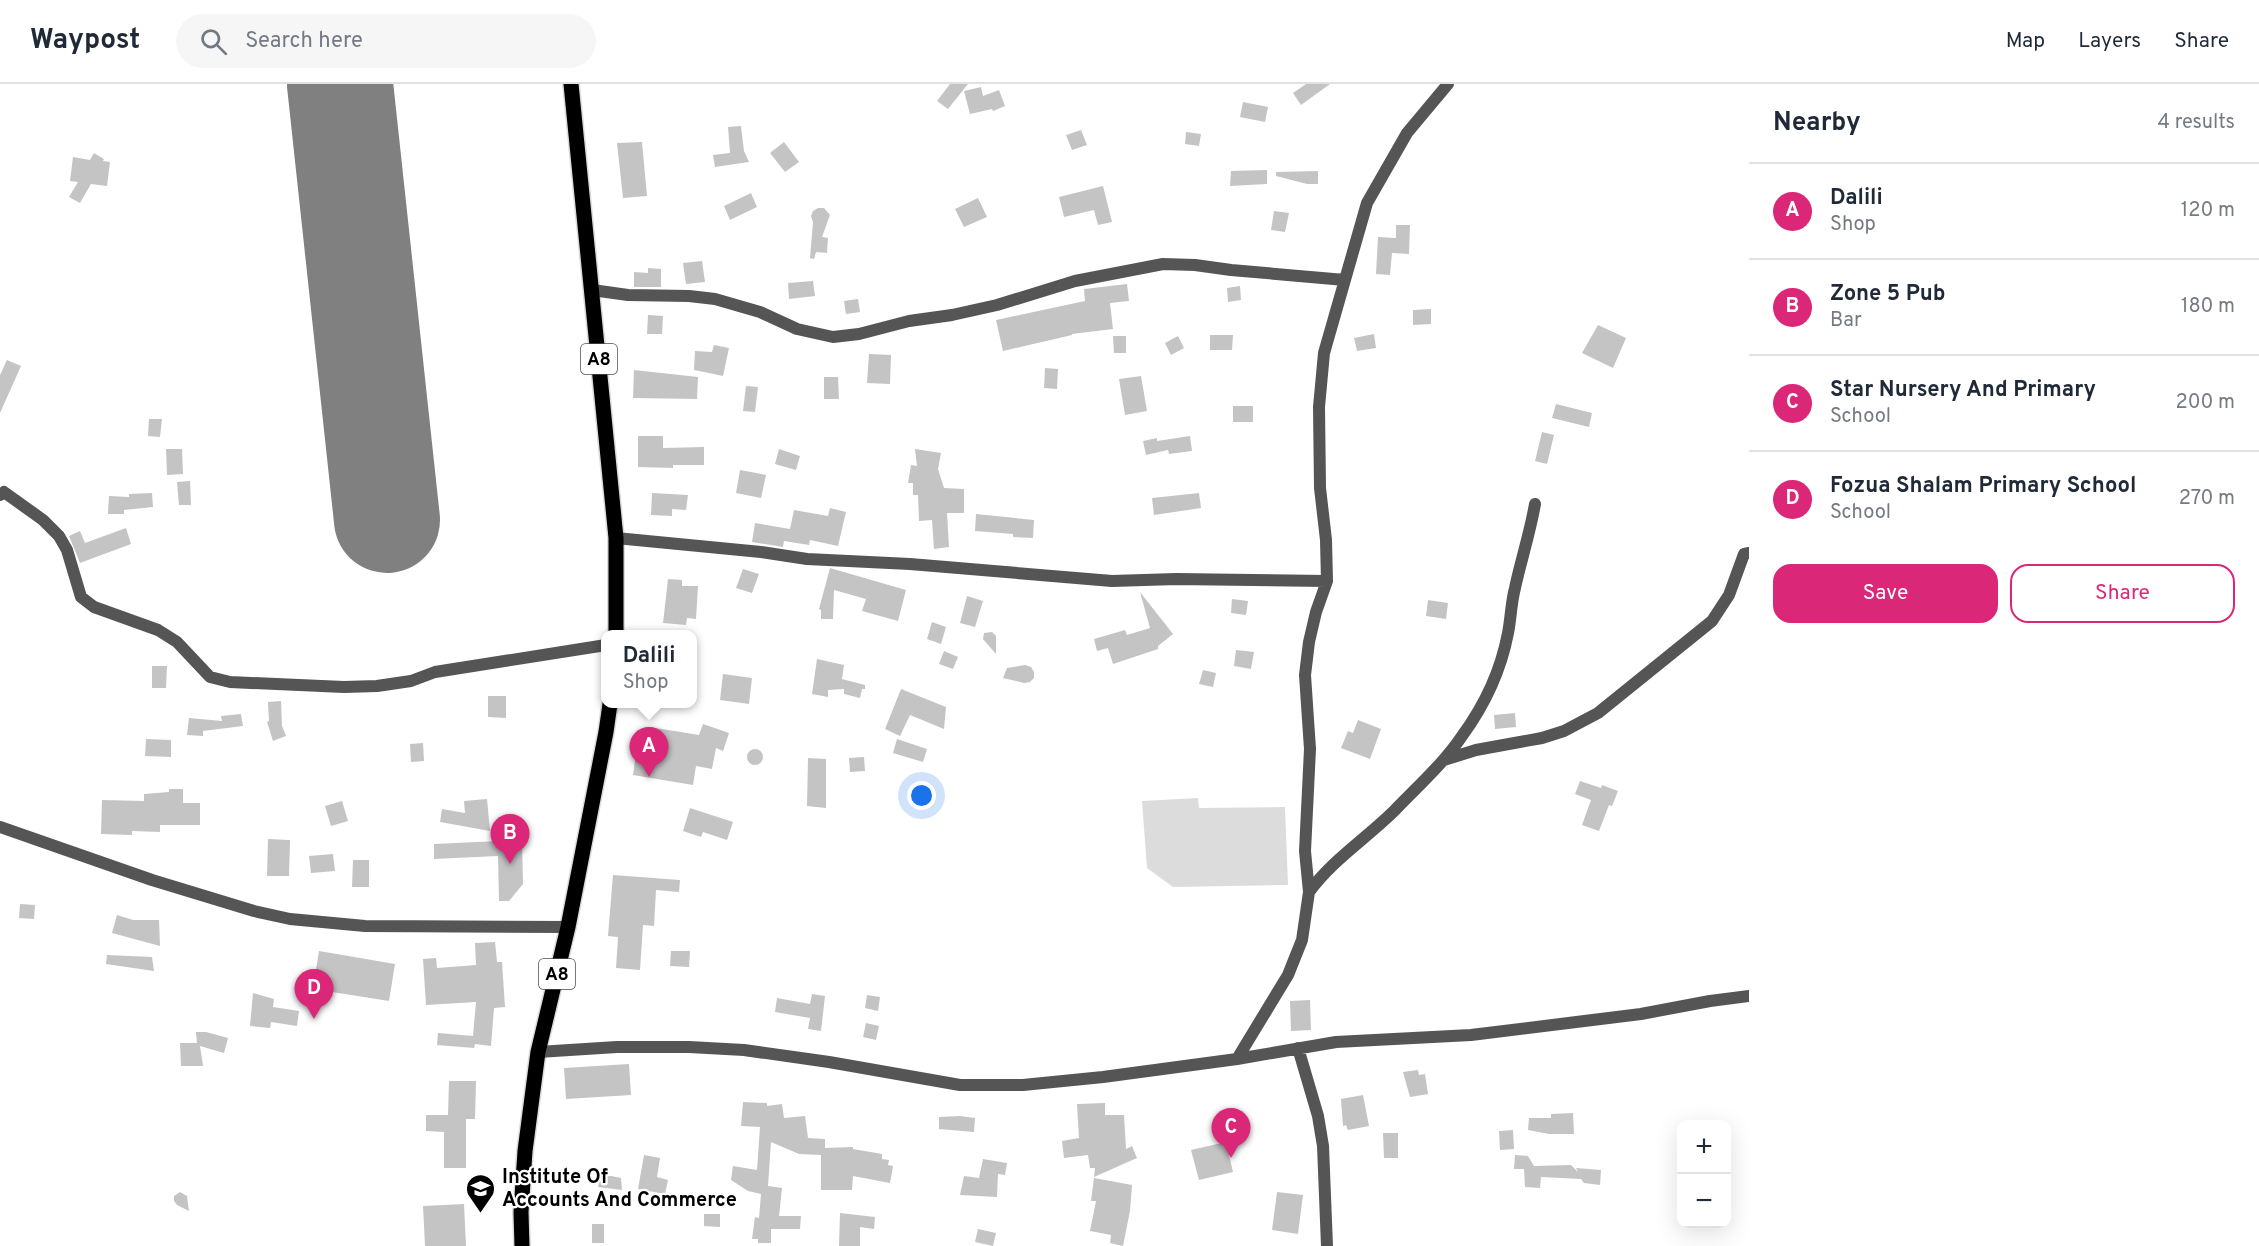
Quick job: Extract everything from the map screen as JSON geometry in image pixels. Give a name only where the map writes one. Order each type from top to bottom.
[{"type":"main road","name":"A8","points":[[571,84],[616,538],[616,630]]},
{"type":"main road","name":"A8","points":[[522,1246],[521,1212],[525,1151],[538,1052],[568,927],[606,732],[609,708]]},
{"type":"street","points":[[1237,1059],[1288,975],[1302,940],[1310,892],[1305,851],[1310,748],[1305,675],[1316,612],[1327,581],[1326,540],[1320,488],[1319,407],[1324,353],[1367,203],[1407,133],[1448,84]]},
{"type":"street","points":[[592,290],[628,295],[690,296],[715,299],[760,312],[797,329],[833,336],[859,334],[909,321],[952,315],[997,305],[1075,281],[1163,264],[1195,265],[1345,280]]},
{"type":"street","points":[[0,495],[4,492],[43,520],[59,536],[67,550],[81,597],[94,607],[158,630],[177,642],[210,677],[230,682],[377,686],[411,681],[435,672],[601,646]]},
{"type":"street","points":[[1310,892],[1323,873],[1375,829],[1443,760],[1472,722],[1497,671],[1508,634],[1511,607],[1529,538],[1534,504]]},
{"type":"street","points":[[616,538],[761,552],[807,559],[910,564],[1112,581],[1176,579],[1327,581]]},
{"type":"street","points":[[1443,760],[1476,750],[1542,738],[1564,731],[1593,717],[1712,621],[1729,595],[1744,554],[1749,553]]},
{"type":"street","points":[[0,827],[152,880],[254,911],[290,919],[365,926],[568,927]]},
{"type":"street","points":[[538,1052],[617,1047],[744,1050],[960,1085],[1023,1085],[1237,1059],[1336,1042],[1471,1035],[1641,1014],[1710,1000],[1749,996]]},
{"type":"street","points":[[1298,1048],[1318,1116],[1323,1146],[1327,1246]]},
{"type":"shaded area","points":[[1198,798],[1199,808],[1285,807],[1288,885],[1173,887],[1147,868],[1142,801]]},
{"type":"building","points":[[950,84],[968,84],[948,109],[937,101]]},
{"type":"building","points":[[1306,84],[1330,84],[1301,105],[1293,93]]},
{"type":"building","points":[[981,87],[983,96],[999,90],[1005,106],[993,111],[992,109],[970,114],[964,91]]},
{"type":"building","points":[[1243,102],[1268,107],[1265,122],[1240,117]]},
{"type":"building","points":[[741,126],[744,151],[749,162],[715,167],[713,155],[730,153],[728,127]]},
{"type":"building","points":[[1081,130],[1087,145],[1072,150],[1066,135]]},
{"type":"building","points":[[1186,132],[1201,134],[1199,146],[1185,144]]},
{"type":"building","points":[[642,142],[647,196],[623,198],[617,143]]},
{"type":"building","points":[[784,142],[799,162],[785,172],[770,153]]},
{"type":"building","points":[[94,153],[104,159],[103,161],[110,162],[107,186],[91,184],[80,203],[69,197],[78,182],[70,181],[73,157],[90,160]]},
{"type":"building","points":[[1267,170],[1267,184],[1230,186],[1231,171]]},
{"type":"building","points":[[1318,171],[1318,184],[1307,184],[1276,176],[1276,172]]},
{"type":"building","points":[[1103,186],[1112,222],[1098,225],[1094,210],[1064,217],[1059,197]]},
{"type":"building","points":[[751,193],[757,207],[730,220],[724,206]]},
{"type":"building","points":[[978,198],[987,217],[964,227],[955,209]]},
{"type":"building","points":[[818,208],[824,208],[830,215],[822,237],[828,238],[827,253],[816,252],[814,259],[810,258],[813,222],[811,216]]},
{"type":"building","points":[[1274,211],[1289,213],[1285,232],[1271,230]]},
{"type":"building","points":[[1396,225],[1410,225],[1409,254],[1392,253],[1390,275],[1376,274],[1378,237],[1396,238]]},
{"type":"building","points":[[702,261],[705,282],[686,284],[683,263]]},
{"type":"building","points":[[648,268],[661,269],[661,287],[634,287],[634,272],[648,273]]},
{"type":"building","points":[[813,281],[815,296],[789,299],[788,283]]},
{"type":"building","points":[[1127,284],[1129,301],[1110,303],[1113,329],[1072,334],[1003,351],[996,320],[1085,301],[1084,289]]},
{"type":"building","points":[[1240,286],[1241,300],[1228,302],[1227,288]]},
{"type":"building","points":[[858,299],[860,312],[846,314],[844,301]]},
{"type":"building","points":[[1431,309],[1431,324],[1413,325],[1413,310]]},
{"type":"building","points":[[648,315],[663,316],[662,334],[647,334]]},
{"type":"building","points":[[1598,325],[1626,338],[1613,368],[1582,353]]},
{"type":"building","points":[[1374,334],[1376,348],[1357,351],[1354,338]]},
{"type":"building","points":[[1210,335],[1233,335],[1232,350],[1210,350]]},
{"type":"building","points":[[1113,336],[1126,336],[1126,353],[1114,353]]},
{"type":"building","points":[[1178,336],[1184,348],[1171,355],[1165,343]]},
{"type":"building","points":[[714,345],[729,348],[723,376],[694,370],[695,351],[712,352]]},
{"type":"building","points":[[869,354],[891,355],[890,384],[867,383]]},
{"type":"building","points":[[7,360],[21,366],[0,413],[0,375]]},
{"type":"building","points":[[1045,368],[1058,369],[1057,389],[1044,388]]},
{"type":"building","points":[[634,370],[698,377],[697,399],[633,398]]},
{"type":"building","points":[[1141,376],[1147,411],[1125,415],[1119,379]]},
{"type":"building","points":[[824,377],[838,377],[839,399],[824,399]]},
{"type":"building","points":[[746,386],[758,387],[755,412],[743,411]]},
{"type":"building","points":[[1556,404],[1592,413],[1589,427],[1552,418]]},
{"type":"building","points":[[1233,406],[1253,406],[1253,422],[1233,422]]},
{"type":"building","points":[[149,419],[162,419],[160,437],[148,436]]},
{"type":"building","points":[[1542,432],[1554,435],[1547,464],[1535,461]]},
{"type":"building","points":[[638,436],[663,436],[663,448],[704,447],[704,465],[673,465],[673,468],[638,467]]},
{"type":"building","points":[[1190,436],[1192,451],[1169,454],[1168,450],[1146,455],[1143,441]]},
{"type":"building","points":[[166,449],[182,449],[183,474],[167,475]]},
{"type":"building","points":[[779,449],[800,456],[796,470],[775,464]]},
{"type":"building","points":[[915,449],[941,453],[938,469],[944,488],[964,489],[964,513],[947,513],[949,547],[934,549],[932,520],[919,521],[918,495],[913,495],[913,483],[908,483],[911,465],[917,466]]},
{"type":"building","points":[[740,470],[766,475],[761,498],[736,493]]},
{"type":"building","points":[[190,481],[191,505],[179,505],[177,482]]},
{"type":"building","points":[[152,493],[153,507],[124,510],[124,514],[108,514],[109,496],[129,497],[129,494]]},
{"type":"building","points":[[652,493],[688,495],[686,510],[672,509],[672,516],[651,515]]},
{"type":"building","points":[[1199,493],[1201,508],[1154,515],[1152,498]]},
{"type":"building","points":[[830,508],[846,512],[838,546],[810,540],[809,545],[784,541],[783,547],[752,542],[755,523],[790,529],[794,510],[828,516]]},
{"type":"building","points":[[976,514],[1034,520],[1033,538],[975,531]]},
{"type":"building","points":[[126,528],[131,544],[80,563],[69,536],[80,531],[85,543]]},
{"type":"building","points":[[830,568],[906,590],[898,621],[862,611],[866,599],[834,590],[833,619],[821,619],[819,609]]},
{"type":"building","points":[[743,569],[759,574],[752,593],[736,588]]},
{"type":"building","points":[[668,579],[682,580],[682,586],[698,586],[696,619],[687,618],[686,625],[663,623]]},
{"type":"building","points":[[1140,592],[1173,634],[1158,646],[1158,649],[1113,664],[1108,648],[1097,651],[1094,639],[1125,630],[1127,635],[1150,628]]},
{"type":"building","points":[[967,596],[983,601],[975,627],[960,623]]},
{"type":"building","points":[[1232,599],[1248,601],[1246,615],[1231,613]]},
{"type":"building","points":[[1428,600],[1448,603],[1446,619],[1426,616]]},
{"type":"building","points":[[932,622],[946,627],[941,644],[927,639]]},
{"type":"building","points":[[992,632],[996,636],[996,654],[983,639],[984,633]]},
{"type":"building","points":[[1236,650],[1254,652],[1251,669],[1234,666]]},
{"type":"building","points":[[944,651],[958,657],[953,669],[939,664]]},
{"type":"building","points":[[817,659],[844,665],[842,679],[865,685],[860,698],[844,694],[844,689],[828,690],[828,697],[812,694]]},
{"type":"building","points":[[1025,665],[1031,667],[1034,672],[1034,678],[1030,682],[1024,683],[1003,678],[1007,668]]},
{"type":"building","points":[[152,666],[167,666],[166,688],[152,688]]},
{"type":"building","points":[[1203,670],[1216,673],[1213,687],[1199,684]]},
{"type":"building","points":[[723,674],[752,678],[749,704],[720,700]]},
{"type":"building","points":[[901,689],[946,707],[944,729],[910,715],[900,736],[885,729]]},
{"type":"building","points":[[488,696],[506,696],[506,718],[488,717]]},
{"type":"building","points":[[281,701],[282,726],[286,736],[273,741],[267,722],[269,721],[268,702]]},
{"type":"building","points":[[1515,713],[1516,727],[1495,729],[1494,715]]},
{"type":"building","points":[[241,714],[243,726],[203,731],[203,736],[187,735],[189,718],[222,721],[221,716]]},
{"type":"building","points":[[1358,720],[1381,729],[1370,759],[1341,748],[1348,731],[1353,733]]},
{"type":"building","points":[[703,724],[729,733],[723,751],[716,748],[712,769],[696,766],[693,785],[633,775],[637,746],[646,747],[650,727],[699,735]]},
{"type":"building","points":[[146,739],[171,740],[171,757],[145,756]]},
{"type":"building","points":[[897,739],[927,749],[923,762],[893,753]]},
{"type":"building","points":[[423,743],[424,761],[411,762],[410,744]]},
{"type":"building","points":[[755,749],[761,751],[763,757],[761,763],[755,765],[749,763],[747,757],[749,751]]},
{"type":"building","points":[[864,757],[865,771],[850,772],[849,758]]},
{"type":"building","points":[[808,758],[826,759],[826,808],[807,806]]},
{"type":"building","points":[[1580,781],[1618,791],[1612,806],[1609,805],[1599,831],[1582,825],[1591,800],[1575,794]]},
{"type":"building","points":[[169,789],[183,789],[183,803],[200,803],[200,825],[160,825],[160,832],[132,831],[132,835],[101,834],[102,800],[144,801],[144,794],[169,792]]},
{"type":"building","points":[[487,799],[490,831],[440,822],[442,809],[465,813],[464,801]]},
{"type":"building","points":[[342,801],[348,821],[331,826],[325,806]]},
{"type":"building","points":[[690,808],[733,822],[727,840],[703,832],[701,837],[683,831]]},
{"type":"building","points":[[268,839],[290,840],[289,876],[267,876]]},
{"type":"building","points":[[522,840],[523,884],[509,901],[499,901],[498,856],[434,859],[434,844]]},
{"type":"building","points":[[333,854],[335,871],[311,873],[309,856]]},
{"type":"building","points":[[353,860],[369,860],[369,887],[352,887]]},
{"type":"building","points":[[613,875],[680,880],[679,892],[656,890],[654,926],[643,925],[640,970],[616,968],[618,937],[608,936]]},
{"type":"building","points":[[20,904],[35,905],[34,919],[19,918]]},
{"type":"building","points":[[117,915],[133,920],[159,920],[160,946],[112,933]]},
{"type":"building","points":[[495,942],[497,962],[502,962],[505,1007],[494,1008],[491,1046],[475,1044],[474,1048],[437,1045],[438,1033],[473,1036],[476,1002],[426,1005],[423,959],[436,958],[437,968],[476,965],[475,943]]},
{"type":"building","points":[[319,951],[395,964],[389,1001],[313,989]]},
{"type":"building","points":[[671,951],[690,951],[689,967],[670,966]]},
{"type":"building","points":[[107,955],[152,957],[154,971],[106,964]]},
{"type":"building","points":[[253,993],[274,999],[273,1007],[299,1011],[297,1026],[271,1022],[270,1028],[250,1026]]},
{"type":"building","points":[[812,994],[825,996],[821,1031],[808,1029],[810,1018],[775,1012],[777,998],[810,1004]]},
{"type":"building","points":[[867,995],[880,997],[878,1011],[865,1008]]},
{"type":"building","points":[[1310,1000],[1311,1030],[1291,1031],[1290,1001]]},
{"type":"building","points":[[866,1023],[879,1026],[876,1040],[863,1037]]},
{"type":"building","points":[[196,1032],[206,1032],[228,1038],[224,1053],[200,1046],[203,1066],[181,1066],[180,1043],[197,1043]]},
{"type":"building","points":[[629,1064],[631,1095],[566,1099],[564,1068]]},
{"type":"building","points":[[1418,1070],[1419,1075],[1425,1074],[1428,1094],[1410,1097],[1403,1072]]},
{"type":"building","points":[[449,1081],[476,1081],[475,1119],[466,1119],[466,1168],[444,1168],[444,1132],[426,1131],[426,1115],[448,1115]]},
{"type":"building","points":[[1363,1095],[1369,1126],[1348,1130],[1346,1125],[1343,1126],[1341,1099]]},
{"type":"building","points":[[743,1102],[767,1103],[767,1106],[782,1104],[784,1118],[805,1116],[808,1138],[825,1139],[825,1148],[853,1147],[853,1149],[882,1154],[882,1159],[889,1160],[888,1165],[893,1166],[890,1183],[853,1176],[852,1190],[821,1190],[821,1155],[799,1154],[771,1142],[768,1186],[782,1188],[779,1216],[801,1216],[800,1229],[771,1229],[771,1243],[758,1243],[758,1239],[752,1239],[755,1217],[759,1218],[761,1194],[748,1191],[731,1180],[733,1166],[757,1170],[760,1127],[741,1126]]},
{"type":"building","points":[[1105,1103],[1105,1115],[1124,1115],[1126,1149],[1132,1146],[1137,1158],[1094,1177],[1095,1168],[1090,1168],[1088,1155],[1064,1158],[1062,1141],[1079,1138],[1077,1104]]},
{"type":"building","points":[[1573,1113],[1574,1134],[1549,1134],[1528,1130],[1529,1118],[1551,1118],[1551,1114]]},
{"type":"building","points":[[939,1117],[975,1118],[974,1132],[939,1129]]},
{"type":"building","points":[[1513,1130],[1514,1149],[1500,1150],[1499,1131]]},
{"type":"building","points":[[1383,1133],[1398,1133],[1398,1158],[1384,1158]]},
{"type":"building","points":[[1226,1142],[1233,1172],[1199,1180],[1191,1150]]},
{"type":"building","points":[[644,1155],[660,1158],[657,1177],[668,1180],[665,1194],[638,1189]]},
{"type":"building","points":[[1515,1155],[1528,1156],[1534,1166],[1571,1165],[1578,1172],[1576,1168],[1601,1170],[1600,1185],[1584,1183],[1581,1179],[1541,1177],[1540,1188],[1525,1187],[1524,1169],[1514,1169]]},
{"type":"building","points":[[983,1159],[1007,1163],[1005,1175],[998,1174],[997,1197],[960,1195],[964,1176],[979,1178]]},
{"type":"building","points":[[601,1174],[621,1178],[622,1190],[598,1187]]},
{"type":"building","points":[[1094,1178],[1132,1185],[1130,1211],[1123,1246],[1110,1243],[1111,1235],[1090,1231],[1096,1201],[1091,1201]]},
{"type":"building","points":[[180,1192],[187,1196],[189,1211],[174,1201],[174,1196]]},
{"type":"building","points":[[1277,1192],[1303,1195],[1298,1234],[1272,1230]]},
{"type":"building","points":[[464,1204],[466,1246],[425,1246],[423,1206]]},
{"type":"building","points":[[840,1213],[875,1217],[874,1229],[860,1227],[860,1246],[839,1246]]},
{"type":"building","points":[[704,1214],[720,1214],[720,1227],[704,1226]]},
{"type":"building","points":[[592,1224],[604,1224],[604,1243],[592,1243]]},
{"type":"building","points":[[978,1229],[996,1233],[993,1246],[975,1242]]},
{"type":"runway","points":[[340,84],[387,520]]},
{"type":"place","name":"Dalili","points":[[649,777]]},
{"type":"place","name":"Zone 5 Pub","points":[[510,864]]},
{"type":"place","name":"Fozua Shalam Primary School","points":[[314,1019]]},
{"type":"place","name":"Star Nursery And Primary","points":[[1231,1158]]},
{"type":"place","name":"Institute Of Accounts And Commerce","points":[[481,1214]]}]
